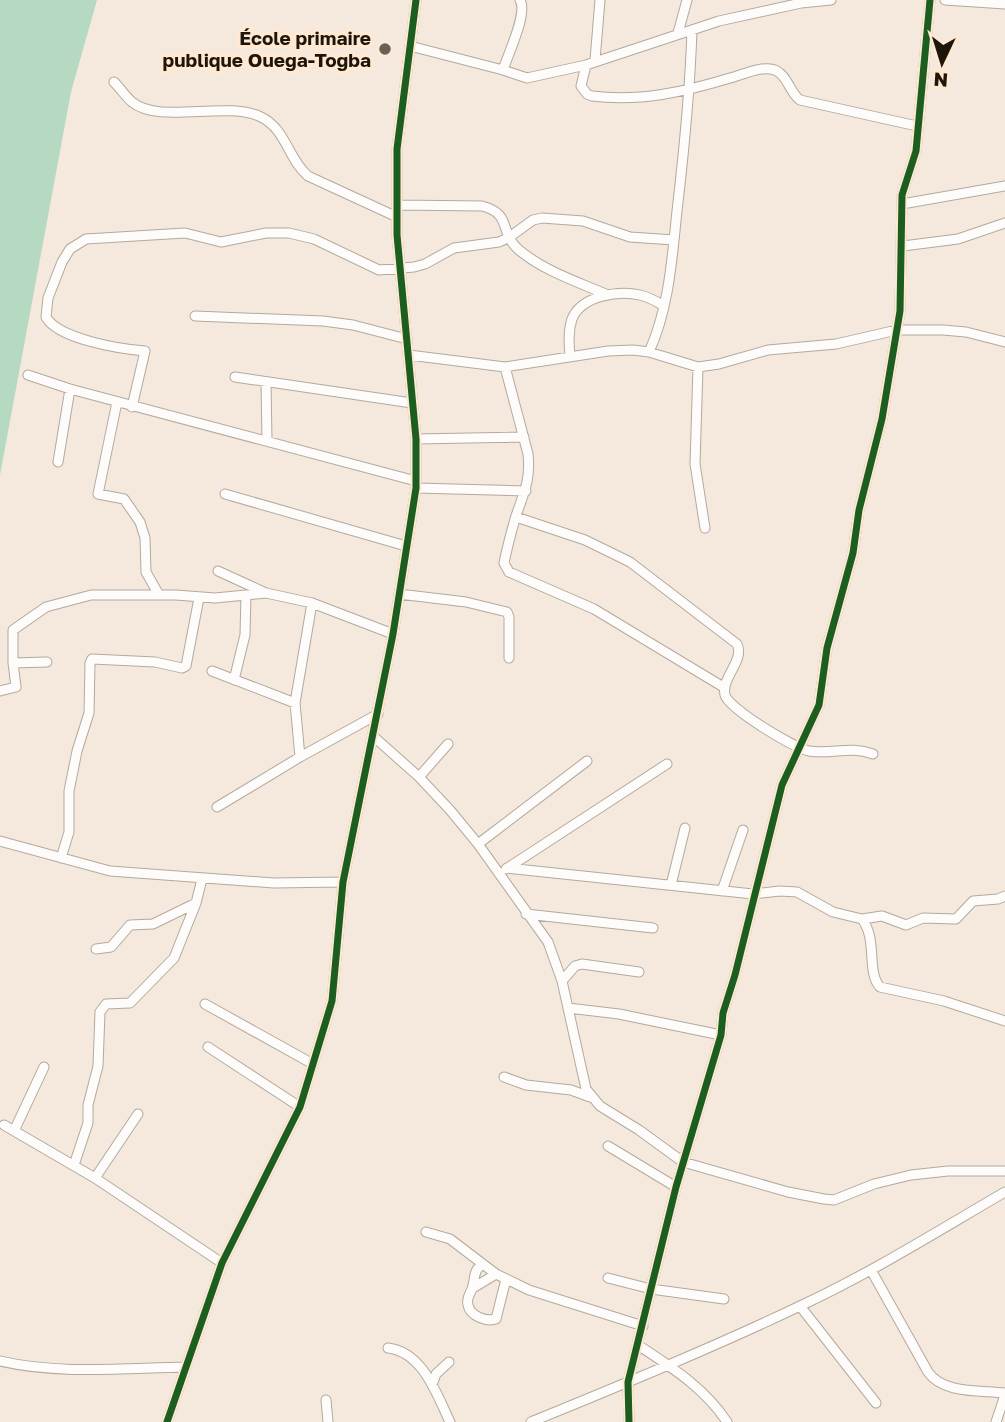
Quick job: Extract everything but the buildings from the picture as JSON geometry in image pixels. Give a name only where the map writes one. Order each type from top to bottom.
[{"type":"street","points":[[167,1422],[222,1263],[300,1108],[332,1001],[343,882],[393,634],[416,485],[416,439],[397,217],[397,149],[416,0]]},
{"type":"street","points":[[503,70],[521,18],[523,5],[520,0]]},
{"type":"street","points":[[595,61],[600,0]]},
{"type":"street","points":[[678,33],[687,0]]},
{"type":"street","points":[[410,46],[527,78],[586,65],[678,33],[741,16],[801,3],[831,0]]},
{"type":"street","points":[[629,1422],[628,1382],[676,1187],[721,1035],[723,1013],[782,785],[819,705],[827,648],[853,553],[859,510],[883,419],[900,312],[902,204],[905,181],[916,151],[930,0]]},
{"type":"street","points":[[944,0],[1005,4]]},
{"type":"street","points":[[649,352],[662,319],[674,240],[690,90],[692,30]]},
{"type":"street","points":[[586,65],[581,86],[592,96],[653,97],[772,69],[783,76],[800,100],[917,126]]},
{"type":"street","points":[[114,82],[134,104],[153,110],[236,111],[260,116],[279,130],[308,176],[397,217]]},
{"type":"street","points":[[902,204],[1005,186]]},
{"type":"street","points":[[397,205],[482,206],[492,209],[501,216],[508,238],[521,252],[546,267],[608,295]]},
{"type":"street","points":[[132,407],[145,351],[106,344],[65,332],[50,323],[46,317],[48,299],[62,262],[77,243],[99,237],[186,233],[221,242],[266,233],[289,233],[314,239],[379,270],[425,264],[454,248],[499,242],[533,220],[557,218],[583,221],[630,237],[674,240]]},
{"type":"street","points":[[903,246],[958,239],[1005,223]]},
{"type":"street","points":[[570,357],[569,330],[573,317],[579,308],[589,302],[619,293],[640,295],[664,306]]},
{"type":"street","points":[[195,316],[323,321],[353,325],[407,340]]},
{"type":"street","points":[[409,355],[505,367],[621,349],[649,352],[698,367],[768,350],[846,342],[897,330],[966,332],[1005,342]]},
{"type":"street","points":[[505,367],[530,468],[526,491],[504,562],[509,572],[594,609],[725,688]]},
{"type":"street","points":[[698,367],[695,464],[705,527]]},
{"type":"street","points":[[28,375],[70,390],[267,441],[416,485],[526,491]]},
{"type":"street","points":[[235,377],[412,403]]},
{"type":"street","points":[[266,382],[267,441]]},
{"type":"street","points":[[58,462],[70,390]]},
{"type":"street","points":[[117,402],[98,494],[124,499],[140,522],[145,538],[146,572],[159,595]]},
{"type":"street","points":[[416,439],[524,437]]},
{"type":"street","points":[[225,494],[405,546]]},
{"type":"street","points":[[516,517],[585,540],[630,562],[737,644],[740,652],[725,688],[730,704],[798,748],[823,752],[855,749],[873,754]]},
{"type":"street","points":[[218,571],[266,593],[312,603],[393,634]]},
{"type":"street","points":[[0,691],[16,687],[13,630],[46,607],[91,595],[199,598],[266,593]]},
{"type":"street","points":[[399,594],[466,602],[507,612],[509,657]]},
{"type":"street","points":[[234,680],[245,635],[246,596]]},
{"type":"street","points":[[61,858],[69,832],[69,791],[74,764],[89,713],[92,659],[155,662],[182,668],[186,666],[190,657],[199,598]]},
{"type":"street","points":[[300,757],[295,703],[312,603]]},
{"type":"street","points":[[13,663],[47,662]]},
{"type":"street","points":[[212,671],[295,703]]},
{"type":"street","points":[[217,807],[378,714]]},
{"type":"street","points":[[373,736],[419,777],[503,871],[526,914],[548,942],[562,981],[590,1097]]},
{"type":"street","points":[[419,777],[448,744]]},
{"type":"street","points":[[478,844],[587,761]]},
{"type":"street","points":[[503,871],[667,764]]},
{"type":"street","points":[[671,885],[685,828]]},
{"type":"street","points":[[722,891],[743,830]]},
{"type":"street","points":[[0,841],[110,871],[274,883],[343,882]]},
{"type":"street","points":[[503,871],[753,894],[797,892],[830,911],[862,919],[882,916],[905,925],[923,918],[951,920],[962,915],[973,901],[1005,896]]},
{"type":"street","points":[[74,1165],[86,1132],[88,1105],[98,1066],[100,1012],[106,1004],[130,1003],[174,958],[202,879]]},
{"type":"street","points":[[96,949],[111,947],[130,925],[153,924],[196,902]]},
{"type":"street","points":[[526,914],[653,928]]},
{"type":"street","points":[[862,919],[871,939],[874,978],[880,987],[953,1004],[1005,1021]]},
{"type":"street","points":[[562,981],[575,966],[582,964],[639,972]]},
{"type":"street","points":[[205,1004],[313,1064]]},
{"type":"street","points":[[568,1008],[619,1014],[721,1035]]},
{"type":"street","points":[[208,1047],[300,1108]]},
{"type":"street","points":[[14,1131],[44,1067]]},
{"type":"street","points":[[504,1077],[526,1085],[571,1090],[590,1097],[683,1162],[788,1192],[834,1200],[874,1184],[911,1175],[948,1171],[1005,1171]]},
{"type":"street","points":[[95,1178],[138,1114]]},
{"type":"street","points":[[4,1125],[95,1178],[222,1263]]},
{"type":"street","points":[[608,1146],[676,1187]]},
{"type":"street","points":[[531,1422],[800,1306],[872,1270],[1005,1192]]},
{"type":"street","points":[[426,1232],[450,1239],[501,1277],[545,1296],[643,1326]]},
{"type":"street","points":[[483,1264],[475,1272],[473,1288],[467,1302],[471,1311],[481,1318],[492,1320],[498,1316],[501,1277]]},
{"type":"street","points":[[872,1270],[936,1382],[1005,1394],[996,1422]]},
{"type":"street","points":[[473,1288],[501,1277]]},
{"type":"street","points":[[608,1278],[651,1289],[724,1299]]},
{"type":"street","points":[[800,1306],[876,1403]]},
{"type":"street","points":[[638,1345],[668,1365],[712,1402],[727,1422]]},
{"type":"street","points":[[388,1348],[407,1354],[433,1382],[450,1422]]},
{"type":"street","points":[[0,1361],[72,1369],[186,1367]]},
{"type":"street","points":[[433,1382],[436,1374],[449,1362]]},
{"type":"street","points":[[326,1400],[328,1422]]},
{"type":"green space","points":[[0,0],[97,0],[71,92],[0,475]]},
{"type":"cycle path","points":[[167,1422],[222,1263],[300,1107],[332,1001],[343,882],[393,634],[416,488],[416,439],[397,235],[397,149],[416,0]]},
{"type":"cycle path","points":[[629,1422],[628,1382],[676,1187],[721,1035],[723,1013],[782,785],[819,705],[827,648],[853,553],[859,510],[882,419],[900,311],[902,195],[916,151],[930,0]]},
{"type":"place","name":"École primaire publique Ouega-Togba","points":[[385,49]]}]
